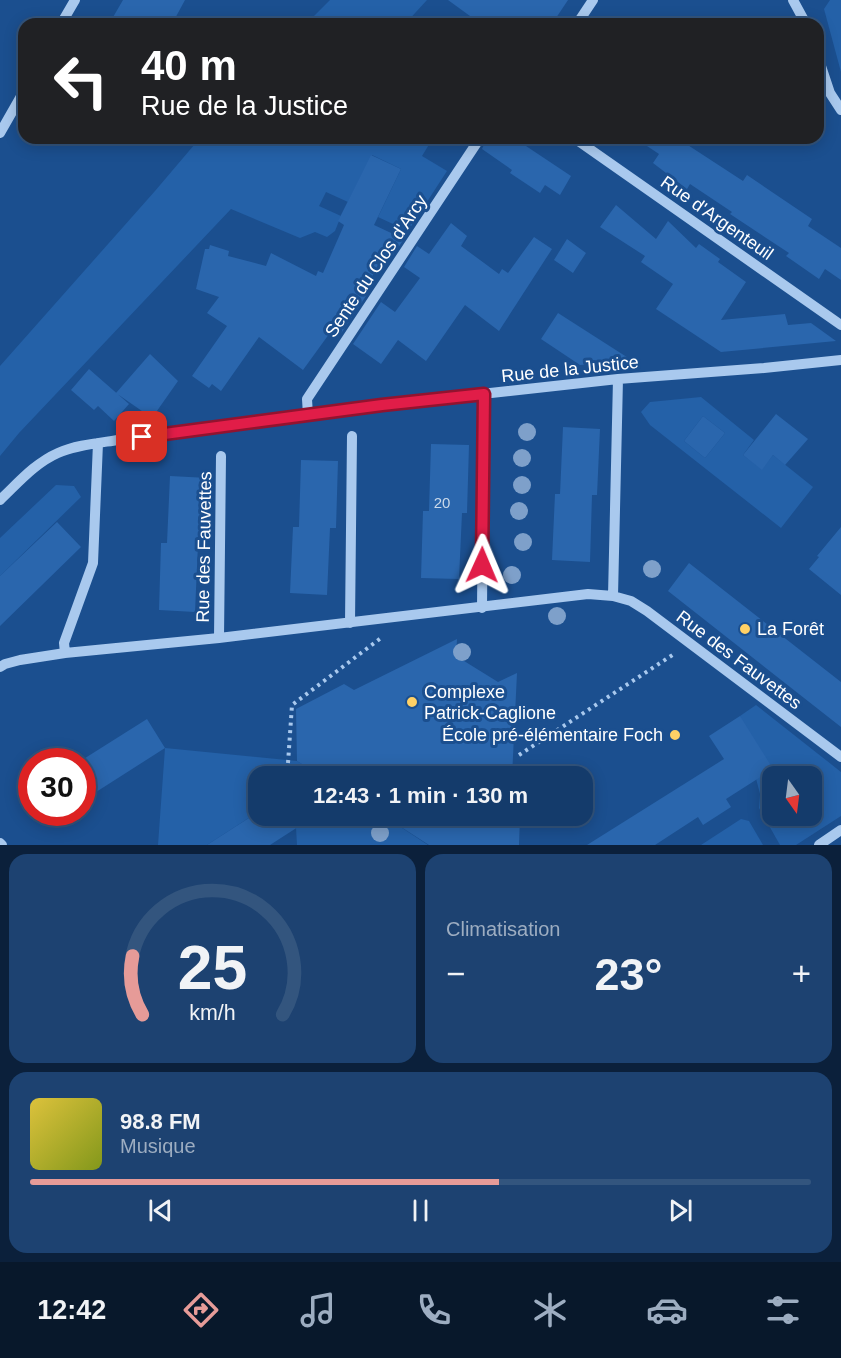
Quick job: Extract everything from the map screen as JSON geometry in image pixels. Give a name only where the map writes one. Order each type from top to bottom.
[{"type":"street","points":[[64,18],[75,0]]},
{"type":"street","points":[[581,18],[592,0]]},
{"type":"street","points":[[793,0],[803,18]]},
{"type":"street","points":[[824,75],[830,93],[841,110]]},
{"type":"street","points":[[0,133],[18,102]]},
{"type":"street","name":"Sente du Clos d'Arcy","points":[[308,415],[307,399],[476,144]]},
{"type":"street","name":"Rue d'Argenteuil","points":[[583,144],[841,325]]},
{"type":"street","name":"Rue de la Justice","points":[[0,500],[36,466],[59,452],[98,443],[308,415],[618,379],[841,360]]},
{"type":"street","points":[[613,596],[618,379]]},
{"type":"street","points":[[482,608],[484,394]]},
{"type":"street","points":[[350,623],[352,436]]},
{"type":"street","points":[[65,653],[64,643],[93,563],[98,443]]},
{"type":"street","name":"Rue des Fauvettes","points":[[219,638],[221,456]]},
{"type":"street","name":"Rue des Fauvettes","points":[[0,667],[20,660],[65,653],[219,638],[588,594],[613,596],[631,601],[647,611],[841,757]]},
{"type":"street","points":[[819,845],[841,830]]},
{"type":"path","points":[[288,763],[292,705],[383,636]]},
{"type":"path","points":[[519,755],[675,653]]},
{"type":"shaded area","points":[[330,0],[427,0],[410,18],[312,18]]},
{"type":"shaded area","points":[[830,0],[841,0],[841,72],[824,9]]},
{"type":"shaded area","points":[[195,144],[429,144],[422,156],[447,171],[408,231],[378,217],[401,169],[372,155],[348,202],[326,192],[319,206],[341,216],[335,231],[327,237],[315,232],[300,238],[231,209],[19,433],[0,456],[0,366]]},
{"type":"shaded area","points":[[701,397],[754,440],[743,455],[762,469],[773,455],[813,487],[781,528],[650,425],[641,412],[650,402]],"holes":[[[703,416],[725,433],[705,458],[684,441]]]},
{"type":"shaded area","points":[[56,485],[74,486],[81,497],[0,576],[0,538]]},
{"type":"shaded area","points":[[756,705],[841,772],[841,816],[796,845],[780,845],[769,826],[822,826],[822,766],[762,766],[762,813],[759,808],[760,794],[740,716]]},
{"type":"shaded area","points":[[165,748],[297,761],[305,766],[248,766],[248,818],[207,845],[158,845]]},
{"type":"shaded area","points":[[741,819],[749,821],[763,845],[701,845]]},
{"type":"shaded area","points":[[295,826],[399,826],[428,845],[297,845]]},
{"type":"building","points":[[123,0],[185,0],[175,18],[112,18]]},
{"type":"building","points":[[448,0],[568,0],[556,18],[473,18]]},
{"type":"building","points":[[484,144],[523,144],[571,176],[560,195],[545,185],[540,193],[510,173],[512,170],[482,149]]},
{"type":"building","points":[[644,144],[686,144],[743,181],[747,175],[812,219],[808,226],[841,248],[841,280],[825,269],[819,279],[786,256],[789,253],[730,214],[732,212],[690,184],[687,189],[653,163],[659,154]]},
{"type":"building","points":[[371,155],[401,169],[374,225],[404,239],[391,258],[384,253],[365,291],[368,293],[340,335],[332,330],[303,370],[259,337],[221,391],[212,384],[209,388],[192,376],[227,326],[207,313],[219,297],[196,289],[205,249],[209,249],[210,245],[229,251],[228,256],[266,266],[271,253],[316,276],[318,271],[323,273],[344,225],[338,221]]},
{"type":"building","points":[[616,205],[656,239],[668,221],[696,248],[699,244],[720,259],[718,262],[746,282],[721,320],[785,314],[788,325],[811,323],[836,341],[721,352],[656,309],[673,284],[641,262],[645,256],[600,227]]},
{"type":"building","points":[[451,223],[467,236],[461,246],[499,274],[502,269],[508,273],[534,237],[552,249],[499,331],[465,305],[426,361],[398,340],[381,364],[353,344],[381,302],[395,312],[420,278],[404,267],[417,246],[429,254]]},
{"type":"building","points":[[567,239],[586,253],[573,273],[554,260]]},
{"type":"building","points":[[558,313],[633,361],[580,365],[541,339]]},
{"type":"building","points":[[150,354],[178,381],[152,418],[116,393]]},
{"type":"building","points":[[89,369],[129,404],[114,421],[98,406],[94,410],[71,390]]},
{"type":"building","points":[[776,414],[808,439],[785,465],[773,455],[762,470],[743,455]]},
{"type":"building","points":[[703,416],[725,433],[705,458],[684,441]]},
{"type":"building","points":[[563,427],[600,429],[597,495],[592,495],[590,562],[552,560],[555,494],[560,494]]},
{"type":"building","points":[[431,444],[469,445],[467,513],[462,513],[459,579],[421,578],[423,511],[429,511]]},
{"type":"building","points":[[301,460],[338,461],[336,528],[330,528],[327,595],[290,593],[293,527],[299,527]]},
{"type":"building","points":[[170,476],[208,478],[204,544],[198,544],[195,612],[159,610],[161,543],[167,543]]},
{"type":"building","points":[[57,522],[81,547],[0,626],[0,576]]},
{"type":"building","points":[[841,527],[841,595],[809,569]]},
{"type":"building","name":"La Forêt","points":[[689,563],[841,682],[841,727],[668,591]]},
{"type":"building","name":"Complexe Patrick-Caglione","points":[[457,639],[456,656],[498,682],[517,673],[513,766],[305,766],[297,761],[296,709],[344,684],[354,690]]},
{"type":"building","name":"École pré-élémentaire Foch","points":[[740,716],[771,766],[762,766],[762,776],[726,799],[731,807],[703,825],[698,817],[655,845],[587,845],[724,759],[709,736]]},
{"type":"building","points":[[147,719],[165,748],[96,792],[96,751]]},
{"type":"building","points":[[248,819],[248,826],[299,826],[270,845],[207,845]]},
{"type":"building","points":[[400,826],[520,826],[519,845],[429,845]]},
{"type":"place","name":"La Forêt","points":[[745,629]]},
{"type":"place","name":"Complexe Patrick-Caglione","points":[[412,702]]},
{"type":"place","name":"École pré-élémentaire Foch","points":[[675,735]]},
{"type":"route","points":[[142,437],[382,405],[484,394],[482,565]]}]
